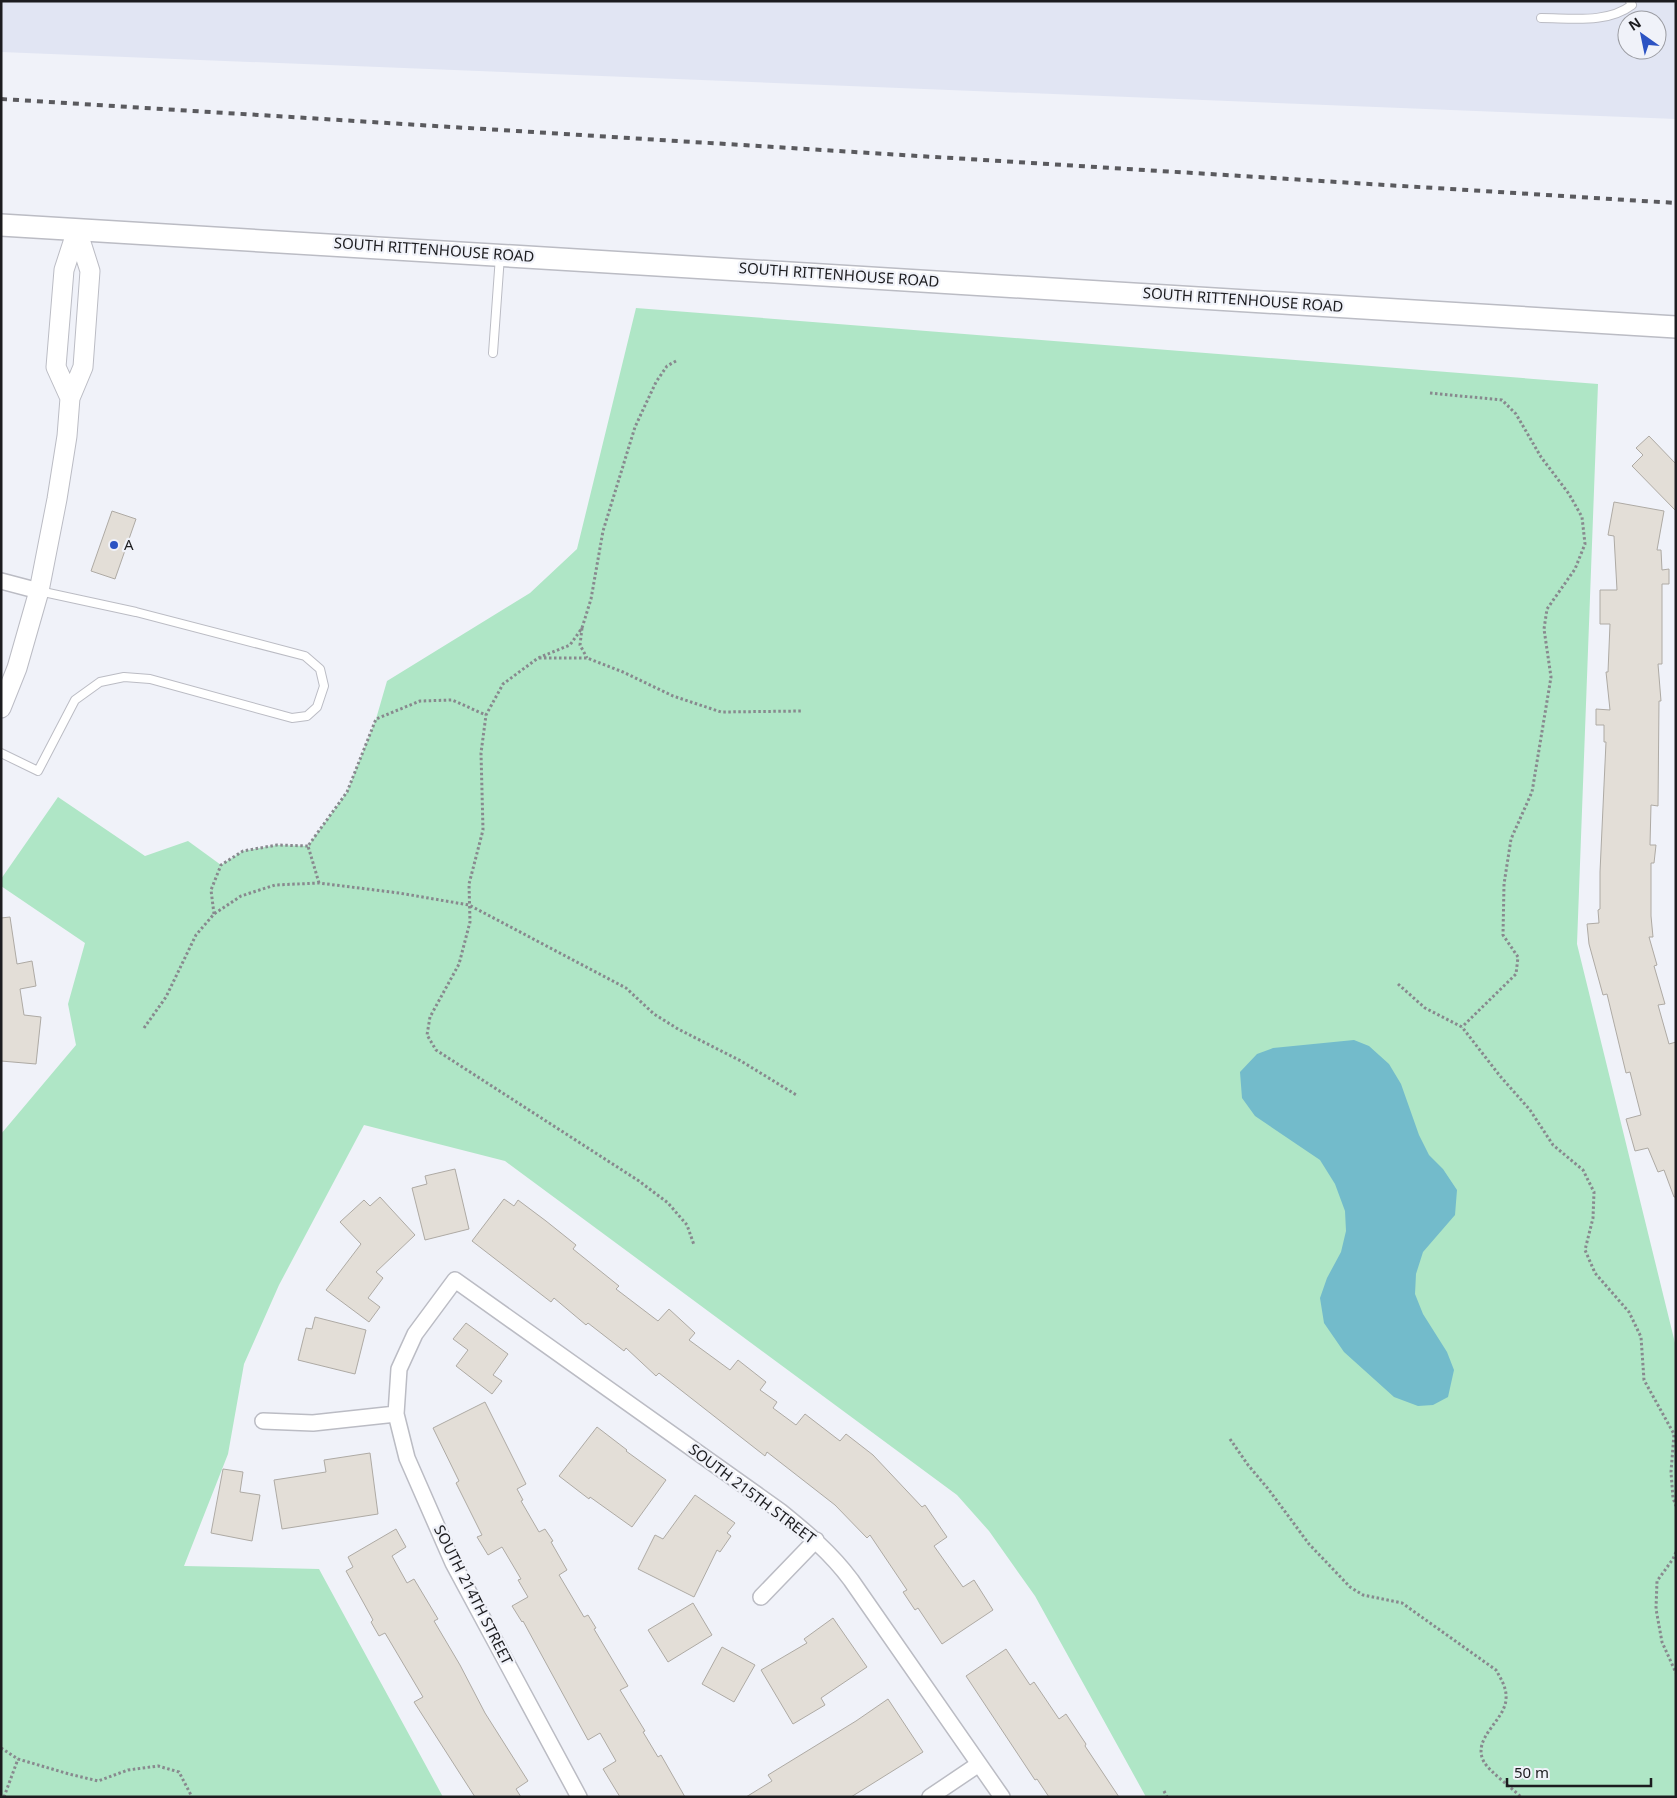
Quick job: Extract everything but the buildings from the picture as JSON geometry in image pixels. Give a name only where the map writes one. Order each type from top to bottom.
[{"type":"main road","name":"SOUTH RITTENHOUSE ROAD","points":[[1,225],[1676,327]]},
{"type":"street","points":[[70,398],[56,367],[64,270],[77,230]]},
{"type":"street","points":[[1,708],[17,668],[39,591],[58,490],[70,398],[83,367],[90,271],[77,230]]},
{"type":"street","points":[[1,582],[39,591]]},
{"type":"street","name":"SOUTH 214TH STREET","points":[[455,1280],[415,1334],[399,1369],[396,1414],[407,1458],[453,1563],[579,1797]]},
{"type":"street","name":"SOUTH 215TH STREET","points":[[455,1280],[780,1511],[816,1540],[852,1580],[1002,1797]]},
{"type":"street","points":[[263,1421],[313,1423],[396,1414]]},
{"type":"street","points":[[761,1597],[816,1540]]},
{"type":"street","points":[[930,1797],[979,1764]]},
{"type":"lane","points":[[1541,18],[1602,18],[1623,12],[1632,6],[1630,1]]},
{"type":"lane","points":[[493,354],[500,254]]},
{"type":"lane","points":[[1,753],[38,771],[75,700],[100,682],[124,677],[150,678],[292,718],[307,716],[317,707],[324,686],[320,669],[304,656],[136,612],[39,591]]},
{"type":"path","points":[[587,658],[580,645],[582,628],[591,599],[603,531],[635,427],[656,382],[667,366],[676,361]]},
{"type":"path","points":[[1430,393],[1502,400],[1516,414],[1541,457],[1569,494],[1582,517],[1585,544],[1575,569],[1547,609],[1544,629],[1551,677],[1532,792],[1511,839],[1504,884],[1503,935],[1518,957],[1516,974],[1462,1027]]},
{"type":"path","points":[[582,628],[570,645],[538,658],[503,684],[486,715],[481,753],[483,830],[468,884],[470,922],[459,964],[430,1017],[427,1035],[436,1050],[661,1197],[687,1224],[694,1245]]},
{"type":"path","points":[[538,658],[587,658],[623,672],[674,696],[721,712],[800,712]]},
{"type":"path","points":[[308,846],[347,792],[376,720],[420,701],[452,700],[486,715]]},
{"type":"path","points":[[214,914],[211,890],[221,865],[243,851],[277,845],[308,846]]},
{"type":"path","points":[[308,846],[319,883]]},
{"type":"path","points":[[144,1028],[166,997],[196,935],[214,914],[241,896],[274,885],[319,883],[399,893],[469,905],[626,988],[654,1014],[678,1029],[741,1061],[798,1096]]},
{"type":"path","points":[[1398,984],[1425,1008],[1462,1027],[1500,1076],[1530,1110],[1552,1145],[1582,1170],[1594,1192],[1593,1218],[1585,1250],[1595,1272],[1629,1312],[1642,1337],[1644,1380],[1674,1434],[1672,1472],[1673,1498],[1676,1506]]},
{"type":"path","points":[[1230,1439],[1248,1466],[1269,1490],[1309,1544],[1350,1587],[1363,1595],[1402,1603],[1496,1670],[1505,1685],[1506,1700],[1500,1716],[1483,1740],[1480,1752],[1485,1763],[1521,1797]]},
{"type":"path","points":[[1676,1552],[1656,1581],[1656,1609],[1662,1642],[1676,1672]]},
{"type":"path","points":[[1,1748],[18,1759],[98,1781],[128,1770],[158,1766],[179,1772],[192,1797]]},
{"type":"path","points":[[4,1797],[18,1759]]},
{"type":"path","points":[[1164,1791],[1167,1797]]},
{"type":"shaded area","points":[[1,1],[1676,1],[1676,119],[1,52]]},
{"type":"green space","points":[[636,308],[1598,384],[1577,944],[1676,1347],[1676,1797],[1146,1797],[1035,1596],[989,1531],[957,1495],[505,1161],[364,1125],[279,1285],[244,1364],[228,1454],[184,1566],[319,1569],[443,1797],[1,1797],[1,1134],[76,1045],[68,1004],[85,943],[1,886],[1,879],[58,797],[145,856],[188,841],[221,865],[243,851],[277,845],[308,846],[347,792],[376,719],[387,681],[530,593],[577,549]]},
{"type":"water","points":[[1354,1040],[1369,1046],[1389,1064],[1401,1084],[1419,1135],[1429,1155],[1443,1169],[1457,1190],[1455,1215],[1423,1252],[1416,1274],[1415,1294],[1423,1314],[1447,1352],[1454,1370],[1448,1397],[1433,1405],[1418,1406],[1394,1397],[1344,1352],[1324,1323],[1320,1298],[1327,1278],[1341,1252],[1346,1231],[1345,1211],[1335,1184],[1320,1160],[1255,1116],[1242,1098],[1240,1072],[1257,1054],[1273,1048]]},
{"type":"railway","points":[[1,99],[1676,203]]},
{"type":"place","name":"A","points":[[114,545]]}]
